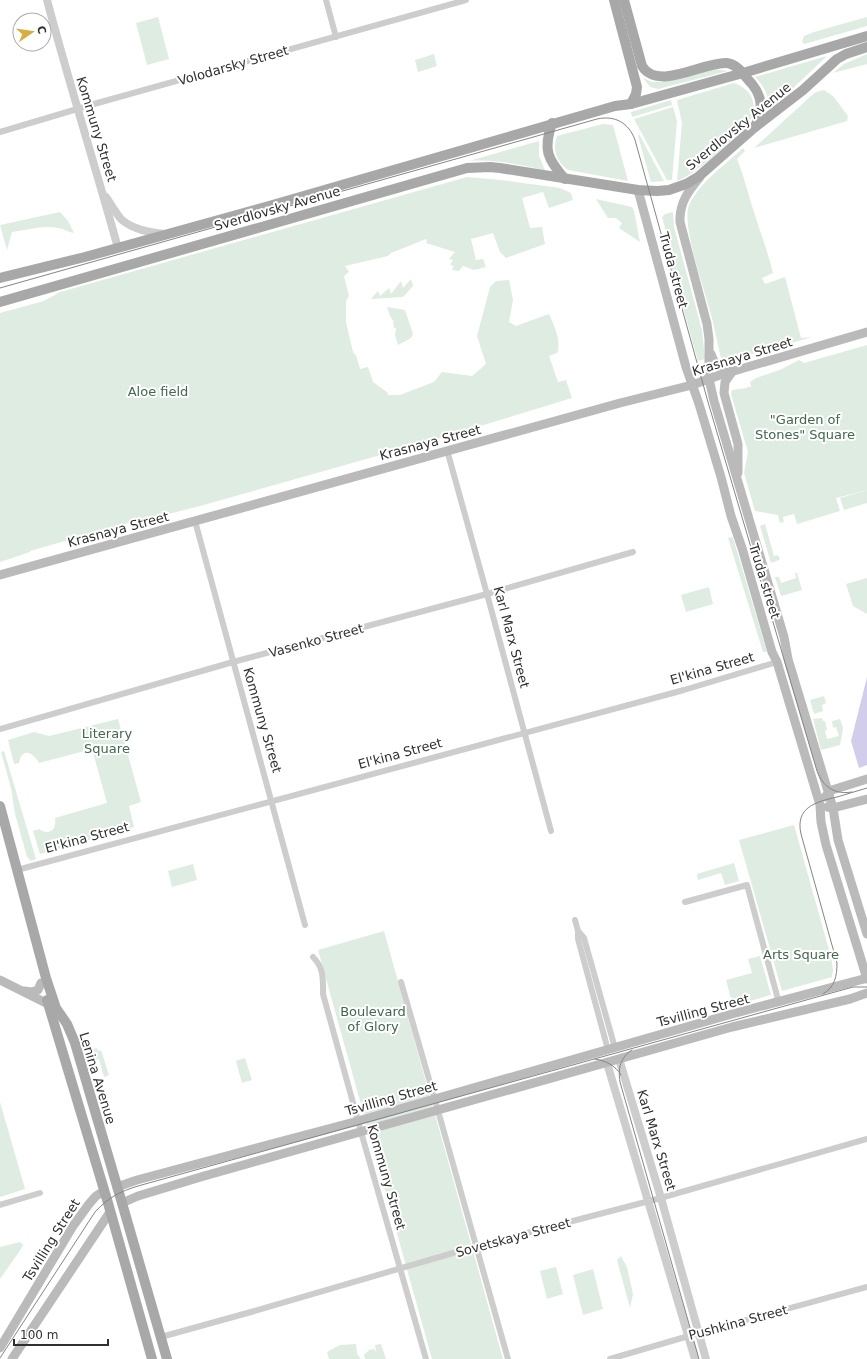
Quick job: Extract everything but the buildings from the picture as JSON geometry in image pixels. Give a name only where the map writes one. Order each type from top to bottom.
[{"type":"main road","points":[[614,0],[637,86],[636,94],[631,104]]},
{"type":"main road","points":[[624,0],[642,66],[647,72],[656,76],[666,76],[715,64],[727,63],[744,73],[759,92],[760,111],[756,127]]},
{"type":"main road","name":"Sverdlovsky Avenue","points":[[0,278],[118,248],[372,177],[552,123],[615,106],[631,104],[744,73],[867,36]]},
{"type":"main road","name":"Sverdlovsky Avenue","points":[[0,302],[467,168],[490,167],[638,190],[657,192],[669,190],[686,184],[702,174],[756,127],[784,106],[837,59],[846,54],[867,47]]},
{"type":"main road","points":[[552,123],[548,140],[548,154],[554,166],[565,178]]},
{"type":"main road","name":"Truda street","points":[[702,174],[692,186],[683,201],[680,209],[680,222],[706,319],[709,340],[709,380],[784,637],[788,659],[829,793],[838,840],[867,934]]},
{"type":"main road","name":"Truda street","points":[[638,190],[692,385],[721,477],[732,521],[742,548],[772,652],[777,662],[820,803],[821,822],[826,845],[867,978]]},
{"type":"main road","name":"Kommuny Street","points":[[118,248],[122,266]]},
{"type":"main road","name":"Krasnaya Street","points":[[0,575],[447,450],[692,385],[867,332]]},
{"type":"main road","points":[[709,340],[711,355],[716,365],[721,370],[732,372],[725,382],[724,393],[738,444],[738,480]]},
{"type":"main road","name":"El'kina Street","points":[[777,662],[788,659]]},
{"type":"main road","points":[[865,780],[832,790],[820,803],[833,808],[867,799]]},
{"type":"main road","name":"Lenina Avenue","points":[[0,806],[46,978],[52,1006],[152,1359]]},
{"type":"main road","name":"Lenina Avenue","points":[[0,827],[41,983],[52,1006],[67,1024],[75,1043],[167,1359]]},
{"type":"main road","name":"Tsvilling Street","points":[[0,1348],[18,1321],[57,1252],[74,1226],[89,1204],[96,1196],[104,1191],[148,1177],[358,1121],[732,1014],[779,1003],[867,978]]},
{"type":"main road","points":[[0,980],[23,990],[52,1006]]},
{"type":"main road","points":[[23,990],[32,992],[38,990],[41,983]]},
{"type":"main road","name":"Tsvilling Street","points":[[12,1359],[110,1212],[122,1202],[138,1196],[361,1132],[732,1027],[850,999],[867,993]]},
{"type":"main road","name":"Karl Marx Street","points":[[612,1049],[619,1059]]},
{"type":"main road","name":"Karl Marx Street","points":[[607,1063],[612,1049]]},
{"type":"street","name":"Kommuny Street","points":[[47,0],[118,248]]},
{"type":"street","points":[[326,0],[336,36]]},
{"type":"street","name":"Volodarsky Street","points":[[0,132],[466,0]]},
{"type":"street","points":[[103,193],[121,220],[135,228],[164,234]]},
{"type":"street","name":"Karl Marx Street","points":[[447,450],[488,594],[551,830]]},
{"type":"street","name":"Kommuny Street","points":[[196,521],[305,925]]},
{"type":"street","name":"Vasenko Street","points":[[0,729],[233,662],[488,594],[633,552]]},
{"type":"street","name":"El'kina Street","points":[[17,870],[684,690],[777,662]]},
{"type":"street","points":[[684,902],[747,885],[779,1003]]},
{"type":"street","name":"Karl Marx Street","points":[[575,920],[578,931],[578,939],[612,1049]]},
{"type":"street","name":"Kommuny Street","points":[[313,957],[319,964],[323,978],[323,994],[426,1359]]},
{"type":"street","points":[[401,982],[508,1359]]},
{"type":"street","name":"Karl Marx Street","points":[[619,1059],[661,1198],[706,1359]]},
{"type":"street","name":"Karl Marx Street","points":[[607,1063],[695,1359]]},
{"type":"street","name":"Sovetskaya Street","points":[[161,1337],[477,1246],[661,1198],[867,1140]]},
{"type":"street","points":[[0,1204],[40,1193]]},
{"type":"street","name":"Pushkina Street","points":[[610,1359],[867,1287]]},
{"type":"green space","points":[[158,17],[169,59],[147,65],[136,23]]},
{"type":"green space","points":[[867,17],[867,26],[804,44],[802,41],[804,36],[814,32]]},
{"type":"green space","points":[[434,54],[437,66],[418,72],[415,60]]},
{"type":"green space","points":[[867,54],[867,64],[833,73],[844,64]]},
{"type":"green space","points":[[827,56],[769,111],[766,92],[755,77]]},
{"type":"green space","points":[[714,69],[728,71],[658,89],[650,87],[643,78],[652,82],[662,82]]},
{"type":"green space","points":[[734,83],[744,88],[751,96],[754,106],[752,117],[743,129],[718,153],[685,178],[677,181],[682,123],[677,100]]},
{"type":"green space","points":[[824,90],[833,96],[848,116],[847,121],[754,148],[811,96],[816,92]]},
{"type":"green space","points":[[671,100],[672,105],[632,117],[631,112]]},
{"type":"green space","points":[[673,107],[677,121],[672,180],[667,180],[634,119]]},
{"type":"green space","points":[[603,124],[613,125],[628,181],[568,170],[564,167],[556,155],[555,146],[557,136]]},
{"type":"green space","points":[[639,134],[664,181],[651,182],[638,136]]},
{"type":"green space","points":[[539,141],[539,156],[545,170],[517,164],[469,161]]},
{"type":"green space","points":[[743,148],[745,151],[737,159],[773,273],[762,278],[765,284],[785,277],[801,338],[812,337],[726,361],[721,358],[712,318],[691,244],[687,215],[689,205],[699,189],[713,174]]},
{"type":"green space","name":"Aloe field","points":[[467,177],[560,188],[571,193],[573,200],[549,208],[543,192],[522,198],[530,228],[542,227],[545,244],[506,258],[500,252],[493,233],[471,239],[476,260],[483,259],[486,267],[474,270],[463,266],[459,271],[452,270],[454,266],[450,265],[453,260],[449,259],[455,252],[426,243],[426,239],[391,253],[388,256],[345,266],[349,272],[344,276],[349,296],[346,301],[346,322],[353,352],[356,355],[360,369],[368,367],[373,382],[388,393],[388,395],[400,395],[434,382],[442,372],[472,376],[486,364],[477,336],[490,287],[496,281],[509,280],[513,300],[509,322],[516,326],[549,314],[557,334],[559,344],[557,353],[549,356],[558,382],[566,380],[572,398],[444,437],[200,506],[153,518],[152,516],[30,551],[0,562],[0,313],[44,301],[60,292]]},
{"type":"green space","points":[[596,199],[632,207],[640,242],[619,228],[622,223],[616,218],[608,218]]},
{"type":"green space","points":[[60,212],[68,221],[74,233],[53,227],[12,232],[7,250],[0,225]]},
{"type":"green space","points":[[673,212],[674,227],[702,330],[705,359],[698,361],[667,252],[671,250],[662,217],[665,214]]},
{"type":"green space","points":[[411,279],[413,286],[403,297],[371,299],[378,291],[380,296],[389,288],[391,294],[401,281],[403,288]]},
{"type":"green space","points":[[387,307],[405,310],[413,334],[411,338],[398,345],[395,335],[396,328],[394,328],[394,322]]},
{"type":"green space","name":"\"Garden of Stones\" Square","points":[[867,345],[867,490],[836,498],[840,511],[797,524],[794,514],[783,517],[784,522],[780,523],[778,515],[755,511],[744,473],[748,452],[731,394],[732,390],[747,388],[748,386],[751,387],[750,382],[756,378],[782,369],[799,360],[804,363]]},
{"type":"green space","points":[[867,490],[867,503],[844,510],[840,498]]},
{"type":"green space","points":[[765,524],[774,556],[777,555],[780,558],[779,560],[771,563],[760,526]]},
{"type":"green space","points":[[732,537],[767,652],[763,652],[728,538]]},
{"type":"green space","points":[[795,573],[797,573],[802,590],[781,596],[775,577],[779,577],[781,583],[796,578]]},
{"type":"green space","points":[[867,578],[867,614],[853,606],[846,584]]},
{"type":"green space","points":[[709,587],[713,604],[686,612],[681,595]]},
{"type":"green space","points":[[824,696],[826,703],[822,705],[823,711],[814,714],[810,700]]},
{"type":"green space","points":[[822,718],[823,721],[825,721],[827,739],[839,736],[836,727],[833,728],[832,721],[840,719],[843,728],[840,745],[821,750],[813,719]]},
{"type":"green space","name":"Literary Square","points":[[118,719],[141,802],[129,806],[134,827],[40,854],[33,831],[39,829],[46,832],[52,831],[55,826],[55,818],[107,803],[92,749],[39,763],[34,756],[25,753],[23,754],[19,763],[14,764],[8,740],[34,732],[49,736]]},
{"type":"green space","points":[[4,751],[36,859],[31,861],[27,857],[15,814],[11,788],[1,752]]},
{"type":"green space","name":"Arts Square","points":[[794,825],[831,957],[833,970],[832,977],[782,991],[739,840]]},
{"type":"green space","points":[[734,863],[739,881],[725,885],[721,873],[698,880],[697,874]]},
{"type":"green space","points":[[193,864],[197,880],[172,887],[168,871]]},
{"type":"green space","name":"Boulevard of Glory","points":[[384,931],[503,1359],[432,1359],[318,950]]},
{"type":"green space","points":[[760,956],[771,995],[733,1006],[726,980],[752,973],[748,959]]},
{"type":"green space","points":[[97,1048],[98,1051],[101,1050],[109,1075],[104,1077],[99,1059],[94,1060],[91,1050]]},
{"type":"green space","points":[[245,1058],[252,1080],[242,1083],[236,1061]]},
{"type":"green space","points":[[0,1102],[25,1189],[0,1197]]},
{"type":"green space","points":[[20,1242],[23,1245],[21,1249],[0,1279],[0,1247]]},
{"type":"green space","points":[[621,1256],[627,1267],[633,1294],[630,1308],[617,1260]]},
{"type":"green space","points":[[556,1267],[563,1294],[547,1299],[540,1271]]},
{"type":"green space","points":[[593,1269],[603,1309],[583,1315],[573,1275]]},
{"type":"green space","points":[[356,1344],[357,1354],[361,1359],[329,1359],[327,1352],[340,1345]]},
{"type":"green space","points":[[381,1344],[386,1359],[365,1359],[364,1355],[369,1350],[373,1349],[376,1351],[375,1345]]},
{"type":"shaded area","points":[[867,677],[867,765],[859,768],[851,741]]},
{"type":"tram line","points":[[0,288],[597,119],[615,119],[629,129],[635,140],[708,402],[817,771],[830,789],[846,793],[852,792]]},
{"type":"tram line","points":[[823,994],[833,985],[837,963],[801,834],[801,818],[804,812],[815,804],[867,788]]},
{"type":"tram line","points":[[0,1358],[95,1212],[105,1202],[125,1190],[853,987],[867,987]]},
{"type":"tram line","points":[[632,1050],[622,1060],[619,1072],[620,1082],[699,1359]]},
{"type":"tram line","points":[[595,1059],[610,1064],[621,1075]]}]
